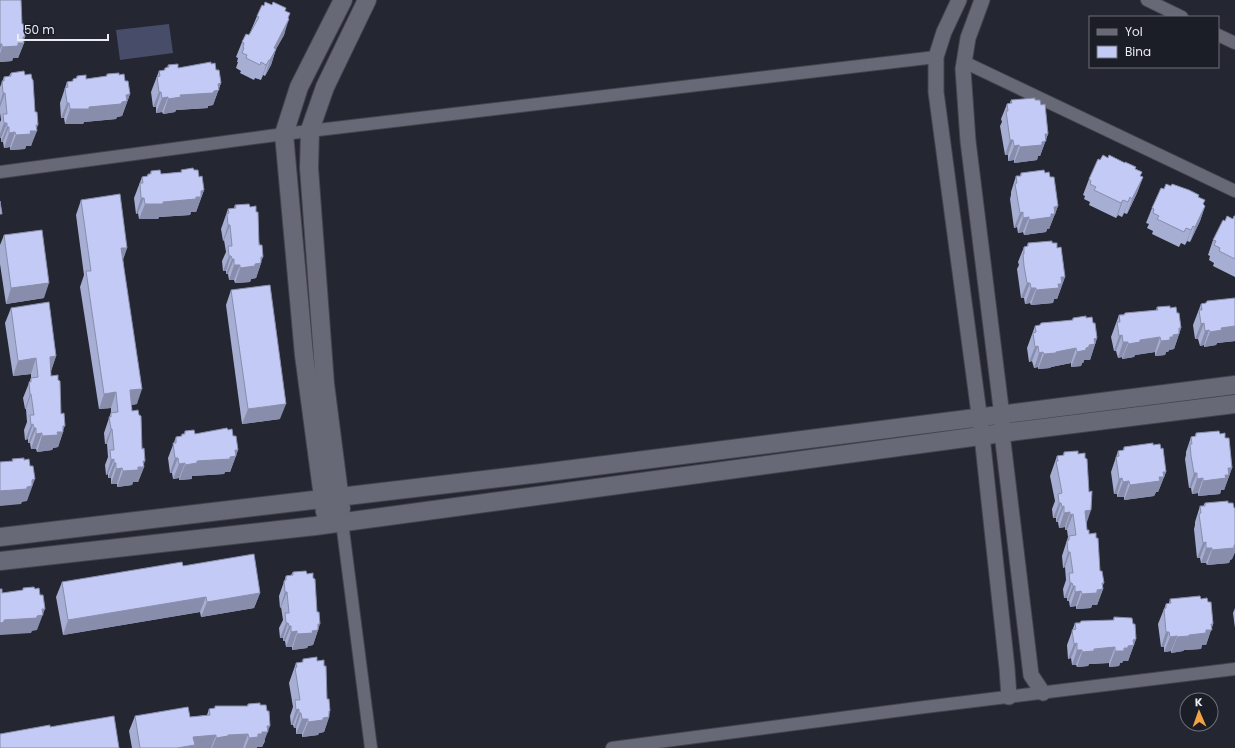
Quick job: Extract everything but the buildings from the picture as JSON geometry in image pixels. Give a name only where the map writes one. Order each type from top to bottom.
[{"type":"main road","points":[[334,523],[322,500],[304,355],[284,134],[300,87],[343,0]]},
{"type":"main road","points":[[334,523],[340,498],[325,384],[309,168],[310,130],[325,87],[367,0]]},
{"type":"main road","points":[[0,561],[334,523],[1002,424],[1235,386]]},
{"type":"main road","points":[[1002,424],[1235,404]]},
{"type":"main road","points":[[0,537],[981,427]]},
{"type":"street","points":[[959,0],[944,32],[936,57],[936,92],[981,427],[1007,660],[1009,697]]},
{"type":"street","points":[[982,0],[968,38],[963,68],[968,141],[1031,675],[1043,693]]},
{"type":"street","points":[[1147,0],[1180,16]]},
{"type":"street","points":[[1219,35],[1235,43]]},
{"type":"street","points":[[0,172],[310,130],[936,57]]},
{"type":"street","points":[[964,62],[1235,191]]},
{"type":"street","points":[[334,523],[371,748]]},
{"type":"street","points":[[612,748],[925,707],[1235,669]]},
{"type":"shaded area","points":[[169,24],[173,53],[120,60],[116,30]]}]
